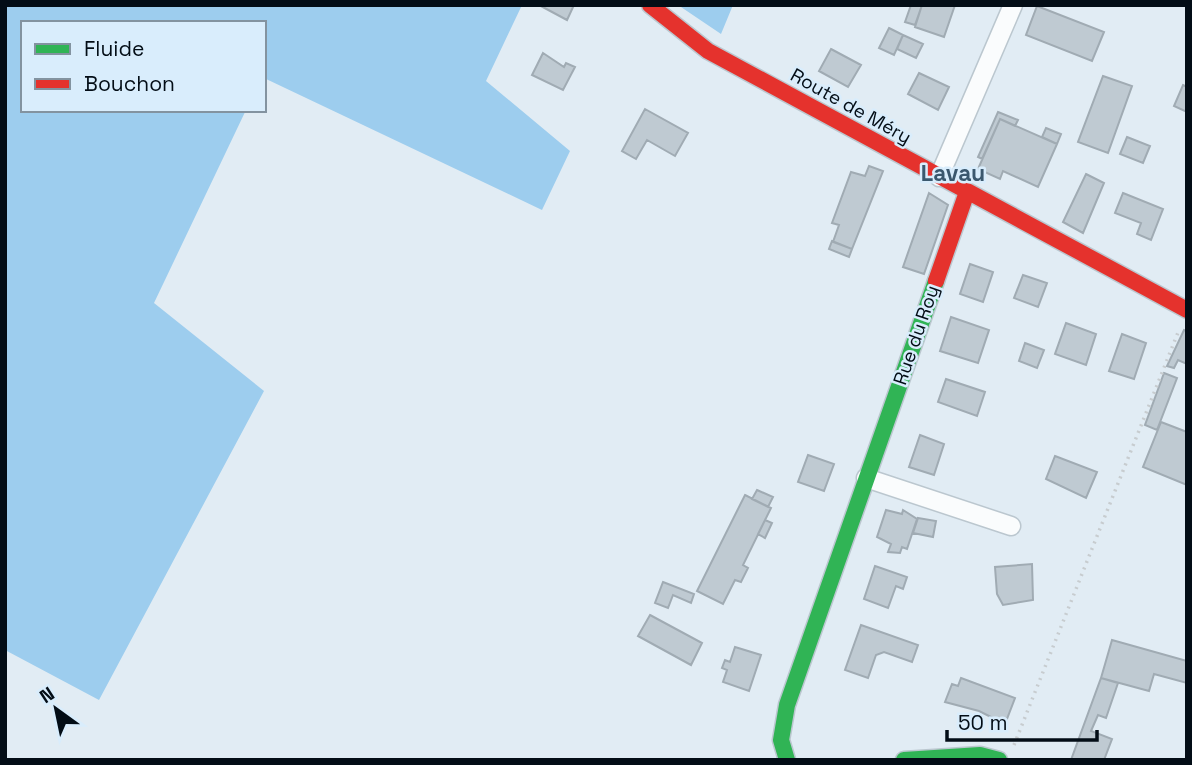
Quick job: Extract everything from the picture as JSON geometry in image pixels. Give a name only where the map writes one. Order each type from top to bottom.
[{"type":"street","name":"Route de Méry","points":[[650,5],[708,51],[967,192],[1184,317]]},
{"type":"street","points":[[939,177],[1013,5]]},
{"type":"street","name":"Rue du Roy","points":[[785,756],[782,730],[798,672],[967,192]]},
{"type":"street","points":[[866,478],[1011,526]]},
{"type":"street","points":[[904,760],[980,755],[999,760]]},
{"type":"path","points":[[1013,747],[1184,317]]},
{"type":"shaded area","points":[[5,5],[522,5],[486,81],[570,151],[542,210],[266,79],[266,21],[21,21],[21,112],[245,112],[154,303],[264,391],[99,700],[5,650]]},
{"type":"shaded area","points":[[678,5],[733,5],[721,34]]},
{"type":"building","points":[[539,5],[574,5],[567,20]]},
{"type":"building","points":[[911,5],[922,5],[915,25],[905,22]]},
{"type":"building","points":[[922,5],[955,5],[944,37],[915,27]]},
{"type":"building","points":[[1037,6],[1104,32],[1092,61],[1026,35]]},
{"type":"building","points":[[889,28],[903,35],[894,55],[879,48]]},
{"type":"building","points":[[903,35],[923,44],[916,58],[897,49]]},
{"type":"building","points":[[831,49],[861,65],[848,87],[819,71]]},
{"type":"building","points":[[543,53],[564,67],[566,63],[575,67],[563,90],[532,75]]},
{"type":"building","points":[[919,73],[949,87],[938,110],[908,94]]},
{"type":"building","points":[[1103,76],[1132,86],[1108,153],[1078,142]]},
{"type":"building","points":[[1183,85],[1187,87],[1187,112],[1174,106]]},
{"type":"building","points":[[645,109],[688,133],[675,156],[647,140],[636,159],[622,151]]},
{"type":"building","points":[[998,112],[1018,120],[1015,126],[1000,119],[982,159],[978,157]]},
{"type":"building","points":[[1000,119],[1057,144],[1038,187],[1003,171],[1000,179],[978,169]]},
{"type":"building","points":[[1046,128],[1061,134],[1057,144],[1042,137]]},
{"type":"building","points":[[1127,137],[1150,146],[1143,163],[1120,154]]},
{"type":"building","points":[[869,166],[883,171],[852,249],[833,242],[839,225],[832,223],[851,172],[865,176]]},
{"type":"building","points":[[1086,174],[1104,183],[1083,233],[1063,222]]},
{"type":"building","points":[[929,193],[948,205],[924,274],[903,267]]},
{"type":"building","points":[[1123,193],[1163,209],[1151,240],[1137,234],[1141,223],[1115,213]]},
{"type":"building","points":[[832,241],[852,249],[849,257],[829,249]]},
{"type":"building","points":[[970,264],[993,272],[983,302],[960,294]]},
{"type":"building","points":[[1023,275],[1047,283],[1038,307],[1014,298]]},
{"type":"building","points":[[951,317],[989,330],[978,363],[940,351]]},
{"type":"building","points":[[1066,323],[1096,334],[1086,365],[1055,354]]},
{"type":"building","points":[[1184,330],[1187,331],[1187,364],[1178,360],[1174,368],[1167,366]]},
{"type":"building","points":[[1122,334],[1146,343],[1134,379],[1109,371]]},
{"type":"building","points":[[1025,343],[1044,350],[1037,368],[1019,361]]},
{"type":"building","points":[[1164,373],[1177,378],[1157,430],[1145,425]]},
{"type":"building","points":[[946,379],[985,392],[977,416],[938,402]]},
{"type":"building","points":[[1161,422],[1187,432],[1187,485],[1143,467]]},
{"type":"building","points":[[920,435],[944,444],[934,475],[909,467]]},
{"type":"building","points":[[808,455],[834,464],[824,491],[798,482]]},
{"type":"building","points":[[1055,456],[1097,472],[1086,498],[1046,479]]},
{"type":"building","points":[[757,490],[773,497],[768,507],[752,499]]},
{"type":"building","points":[[745,495],[771,508],[743,565],[748,568],[741,582],[735,580],[723,604],[697,591]]},
{"type":"building","points":[[886,510],[902,514],[903,510],[917,519],[907,549],[902,547],[900,553],[888,552],[891,544],[877,537]]},
{"type":"building","points":[[918,518],[936,521],[933,537],[913,533]]},
{"type":"building","points":[[765,520],[772,523],[765,538],[758,534]]},
{"type":"building","points":[[1032,564],[1033,600],[1003,605],[997,594],[995,567]]},
{"type":"building","points":[[875,566],[907,577],[903,589],[896,586],[888,608],[864,599]]},
{"type":"building","points":[[663,582],[694,594],[691,603],[673,595],[668,608],[655,603]]},
{"type":"building","points":[[650,615],[702,643],[691,665],[638,636]]},
{"type":"building","points":[[861,625],[918,645],[912,662],[884,652],[876,655],[868,678],[845,670]]},
{"type":"building","points":[[1112,640],[1187,661],[1187,683],[1154,674],[1149,691],[1101,678]]},
{"type":"building","points":[[735,647],[761,655],[749,691],[723,682],[727,670],[722,668],[725,660],[730,662]]},
{"type":"building","points":[[961,678],[1015,698],[1005,724],[979,711],[945,702],[952,684],[958,686]]},
{"type":"building","points":[[1101,678],[1118,683],[1106,718],[1098,715],[1091,731],[1112,739],[1104,760],[1071,760]]},
{"type":"traffic: fast","points":[[787,760],[781,740],[787,705],[936,281]]},
{"type":"traffic: fast","points":[[904,760],[980,755],[999,760]]},
{"type":"traffic: jam","points":[[650,5],[708,51],[1187,310]]},
{"type":"traffic: jam","points":[[936,281],[967,192]]},
{"type":"district","name":"Lavau","points":[[953,173]]}]
